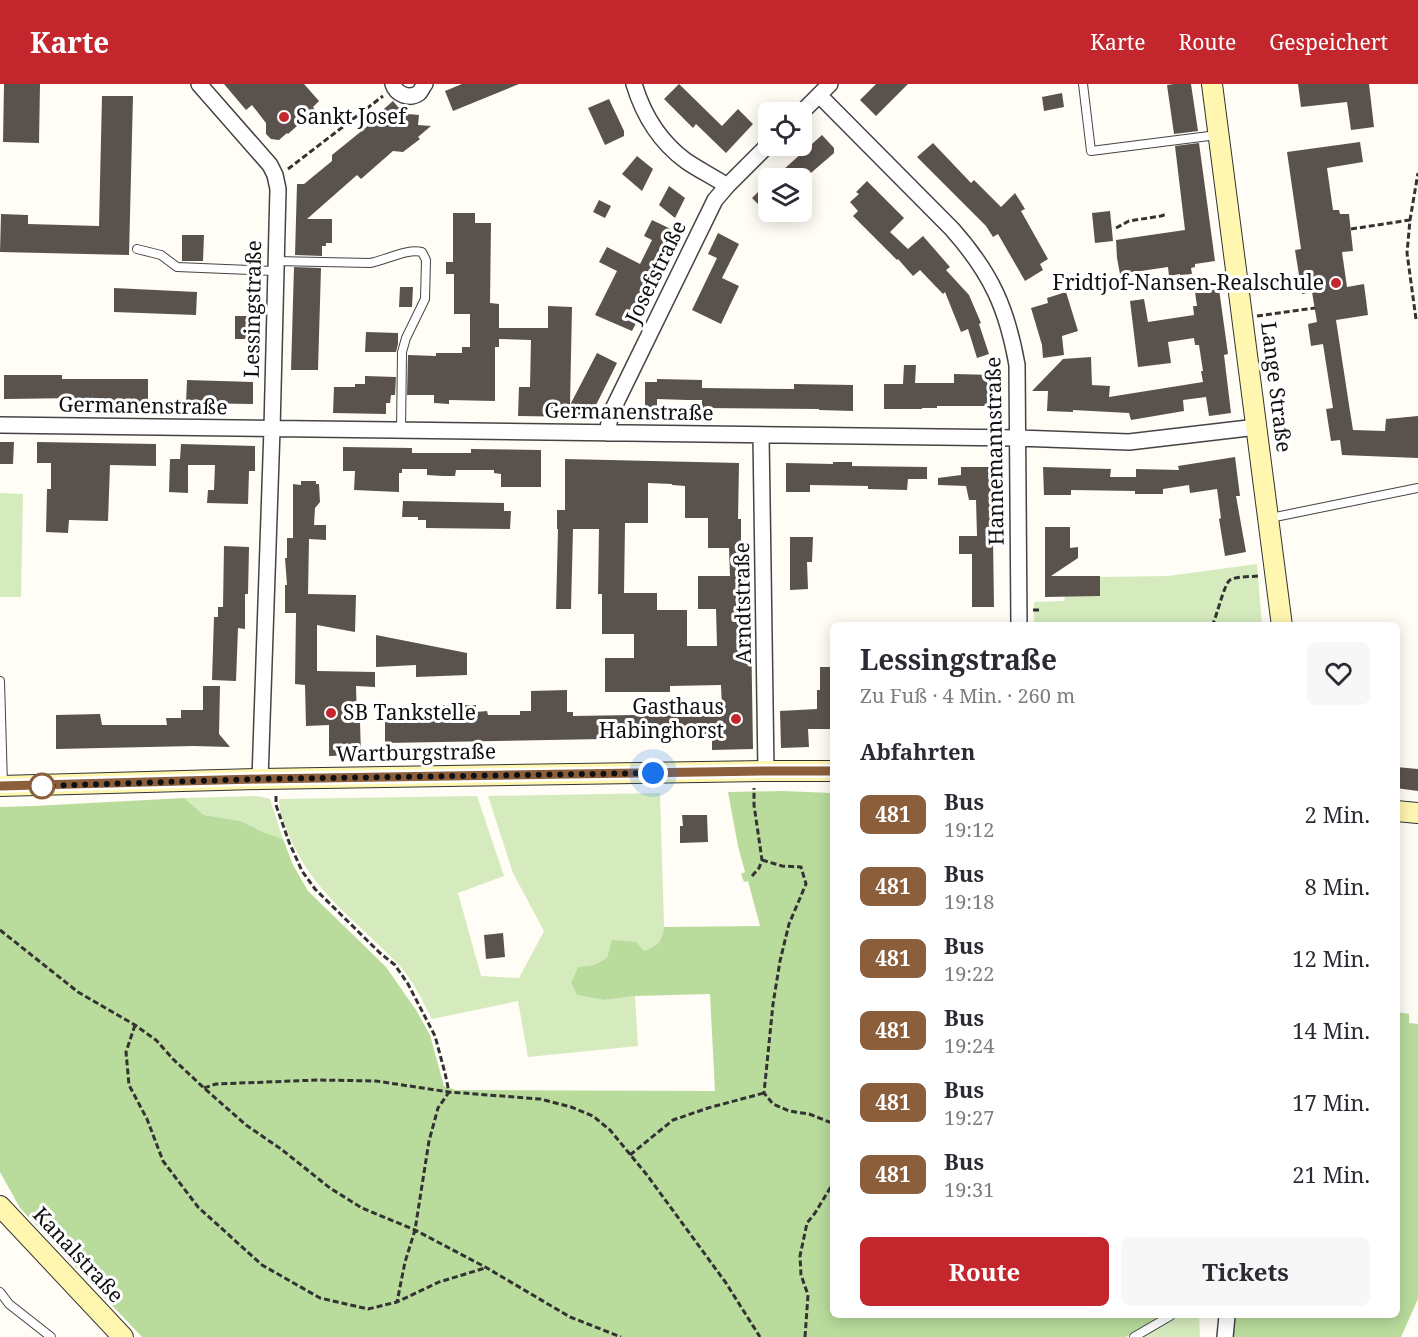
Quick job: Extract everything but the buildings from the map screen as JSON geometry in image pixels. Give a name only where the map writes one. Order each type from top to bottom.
[{"type":"main road","name":"Lange Straße","points":[[1212,84],[1282,622]]},
{"type":"main road","name":"Wartburgstraße","points":[[2,786],[268,779],[830,771]]},
{"type":"main road","points":[[1400,811],[1418,813]]},
{"type":"main road","name":"Kanalstraße","points":[[0,1206],[123,1337]]},
{"type":"street","points":[[199,84],[270,165],[275,176]]},
{"type":"street","points":[[393,86],[400,94],[410,96],[418,93],[425,84]]},
{"type":"street","points":[[634,84],[639,101],[650,122],[668,146],[686,161],[727,186]]},
{"type":"street","points":[[812,102],[825,89]]},
{"type":"street","name":"Hannemannstraße","points":[[825,89],[967,246],[993,286],[1007,319],[1017,365],[1019,622]]},
{"type":"street","name":"Josefstraße","points":[[607,433],[611,413],[715,200],[758,155]]},
{"type":"street","name":"Lessingstraße","points":[[268,779],[272,429],[278,189],[275,176]]},
{"type":"street","name":"Germanenstraße","points":[[0,425],[1018,438],[1129,442],[1257,427]]},
{"type":"street","name":"Arndtstraße","points":[[760,771],[761,435]]},
{"type":"street","points":[[1225,1337],[1227,1318]]},
{"type":"lane","points":[[1083,84],[1091,151],[1218,134]]},
{"type":"lane","points":[[137,249],[161,255],[177,267],[370,263],[415,250],[422,252],[426,260],[425,299],[406,338],[402,352],[401,430]]},
{"type":"lane","points":[[1269,518],[1418,488]]},
{"type":"lane","points":[[0,681],[2,786]]},
{"type":"lane","points":[[0,1293],[9,1304],[51,1337]]},
{"type":"lane","points":[[1134,1337],[1167,1318]]},
{"type":"path","points":[[275,176],[282,173],[393,86]]},
{"type":"path","points":[[1416,319],[1407,253],[1418,173]]},
{"type":"path","points":[[1116,228],[1129,221],[1167,214]]},
{"type":"path","points":[[1351,229],[1410,220]]},
{"type":"path","points":[[1243,318],[1315,308]]},
{"type":"path","points":[[1214,622],[1222,601],[1225,585],[1231,579],[1276,574]]},
{"type":"path","points":[[752,876],[762,860],[754,805],[760,771]]},
{"type":"path","points":[[268,779],[281,823],[302,871],[315,889],[395,965],[408,984],[435,1036],[445,1073],[449,1092],[438,1108],[429,1141],[415,1230],[405,1262],[397,1302]]},
{"type":"path","points":[[762,860],[782,866],[801,867],[806,884],[789,924],[780,961],[764,1093],[773,1104],[830,1122]]},
{"type":"path","points":[[0,930],[78,992],[156,1040],[204,1088],[246,1125],[281,1149],[330,1188],[362,1208],[415,1230],[487,1268],[570,1317],[621,1337]]},
{"type":"path","points":[[135,1025],[126,1053],[129,1085],[147,1119],[163,1161],[198,1207],[262,1265],[320,1298],[368,1309],[397,1302],[439,1282],[487,1268]]},
{"type":"path","points":[[204,1088],[216,1084],[318,1080],[376,1081],[449,1092],[540,1099],[571,1107],[593,1116],[610,1130],[647,1175],[726,1283],[760,1337]]},
{"type":"path","points":[[630,1155],[673,1120],[764,1093]]},
{"type":"path","points":[[805,1337],[808,1295],[801,1275],[800,1256],[807,1223],[830,1188]]},
{"type":"green space","points":[[0,493],[23,494],[21,597],[0,597]]},
{"type":"green space","points":[[1257,564],[1262,622],[1034,622],[1034,602],[1064,601],[1065,596],[1100,596],[1100,577],[1168,576]]},
{"type":"green space","points":[[728,792],[830,793],[830,1318],[1159,1318],[1126,1337],[142,1337],[20,1208],[0,1172],[0,807],[184,798],[204,815],[241,821],[283,839],[293,865],[308,891],[386,967],[416,1010],[430,1035],[444,1086],[455,1090],[715,1091],[710,994],[635,996],[604,1000],[577,995],[571,983],[578,967],[593,965],[607,958],[612,940],[636,942],[644,951],[658,943],[664,927],[760,926],[748,881],[744,882],[741,874],[745,872]]},
{"type":"green space","points":[[660,793],[664,927],[662,937],[657,946],[644,951],[607,958],[593,965],[578,967],[571,983],[577,995],[604,1000],[635,996],[638,1046],[528,1057],[518,1001],[432,1019],[417,990],[403,970],[337,905],[310,873],[287,831],[279,799],[477,796],[504,876],[458,893],[481,976],[519,978],[544,931],[513,873],[488,796]]},
{"type":"green space","points":[[258,796],[270,799],[283,839],[241,821],[204,815],[184,798]]},
{"type":"green space","points":[[1400,1012],[1409,1014],[1409,1023],[1418,1024],[1418,1299],[1401,1337],[1232,1337],[1234,1318],[1400,1318]]},
{"type":"green space","points":[[1173,1318],[1199,1318],[1200,1337],[1140,1337]]},
{"type":"bus line","name":"481","points":[[0,786],[260,779],[830,771]]},
{"type":"place","name":"Sankt Josef","points":[[284,117]]},
{"type":"place","name":"Fridtjof-Nansen-Realschule","points":[[1336,283]]},
{"type":"place","name":"SB Tankstelle","points":[[331,713]]},
{"type":"place","name":"Gasthaus Habinghorst","points":[[736,719]]},
{"type":"route","points":[[42,786],[260,779],[653,773]]}]
